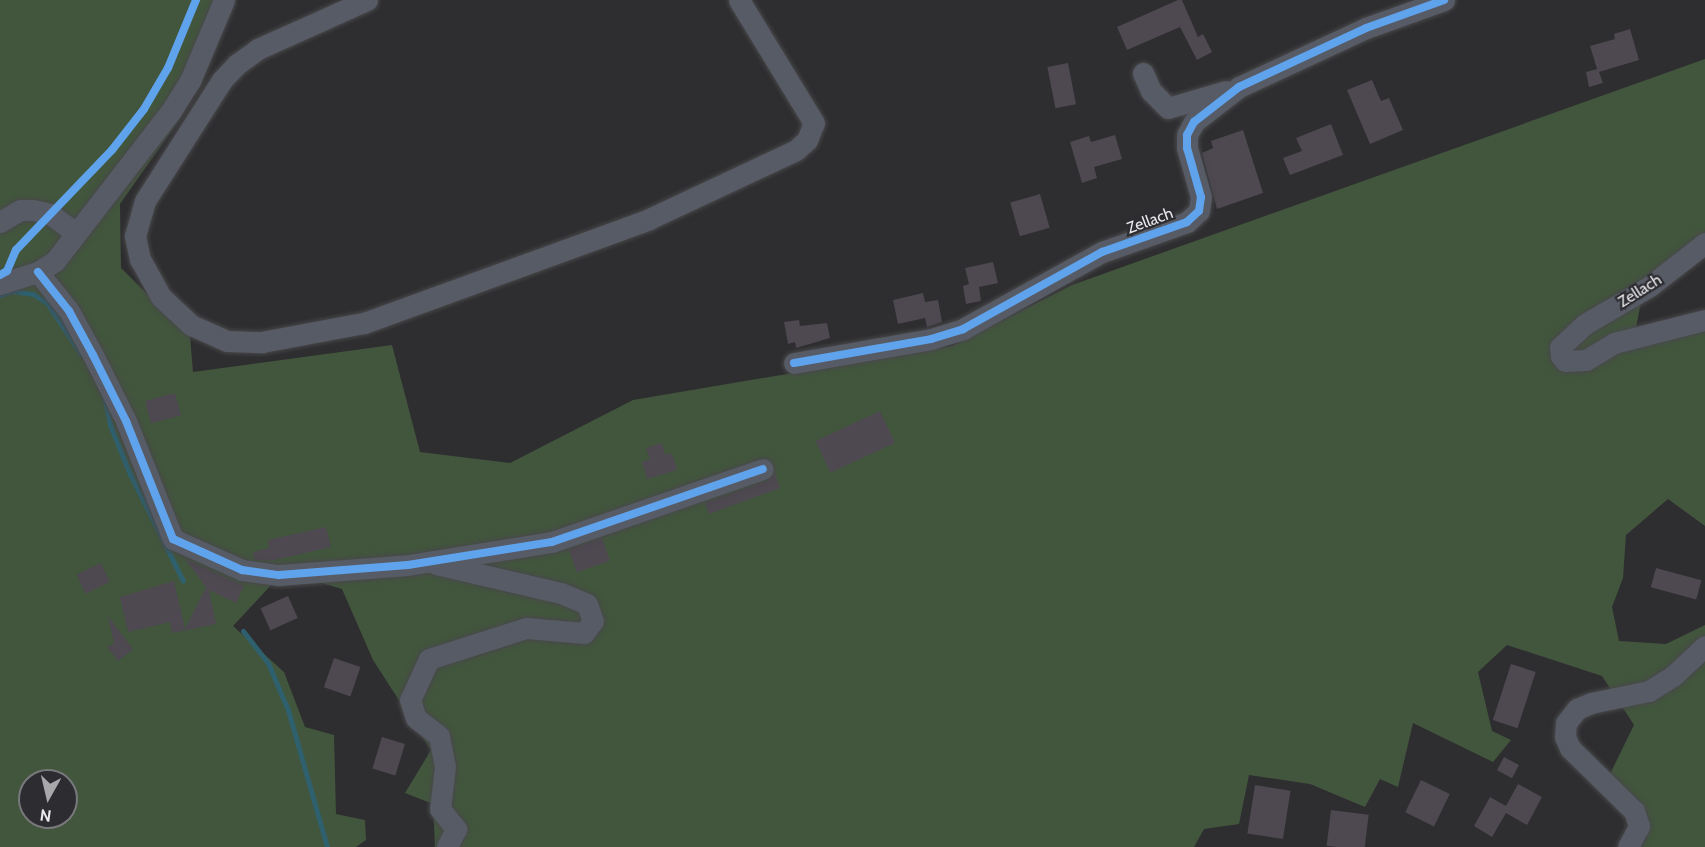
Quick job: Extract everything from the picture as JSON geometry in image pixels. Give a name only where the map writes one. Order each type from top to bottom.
[{"type":"street","points":[[0,284],[38,272],[55,261],[190,81],[224,0]]},
{"type":"street","points":[[367,0],[258,49],[237,64],[222,80],[145,201],[135,236],[140,259],[161,297],[191,325],[227,341],[262,342],[364,323],[523,268],[649,219],[796,150],[807,140],[814,123],[739,0]]},
{"type":"street","name":"Zellach","points":[[794,363],[931,339],[963,329],[1102,252],[1187,222],[1199,211],[1201,197],[1187,135],[1194,122],[1239,87],[1365,28],[1444,0]]},
{"type":"street","points":[[1143,73],[1151,91],[1168,108],[1239,87]]},
{"type":"street","points":[[0,222],[20,210],[33,210],[50,214],[76,233]]},
{"type":"street","name":"Zellach","points":[[1705,243],[1650,286],[1586,324],[1560,347],[1561,356],[1565,361],[1586,360],[1614,343],[1705,320]]},
{"type":"street","points":[[38,272],[69,311],[93,355],[126,421],[173,539],[242,570],[279,576],[427,562],[552,542],[763,469]]},
{"type":"street","points":[[427,562],[561,593],[587,604],[593,621],[584,633],[526,628],[429,659],[410,700],[416,718],[439,736],[445,766],[440,809],[456,829],[447,847]]},
{"type":"street","points":[[1628,847],[1639,826],[1634,811],[1570,748],[1565,736],[1566,723],[1577,709],[1591,703],[1654,688],[1705,646]]},
{"type":"green space","points":[[0,0],[220,0],[181,117],[120,204],[121,268],[190,336],[193,372],[392,345],[420,452],[510,463],[633,400],[952,346],[1072,285],[1705,59],[1705,254],[1641,302],[1632,348],[1705,330],[1705,526],[1668,499],[1626,535],[1623,578],[1612,607],[1619,641],[1666,644],[1705,625],[1705,847],[1641,847],[1647,837],[1637,807],[1609,776],[1634,725],[1602,676],[1507,645],[1478,672],[1492,731],[1511,740],[1493,762],[1413,723],[1398,787],[1380,779],[1365,807],[1310,784],[1249,775],[1239,824],[1204,829],[1194,847],[435,847],[433,804],[405,793],[431,750],[373,660],[342,589],[312,580],[273,583],[233,626],[284,672],[305,727],[334,735],[336,814],[365,820],[366,840],[356,847],[0,847]]},
{"type":"building","points":[[1182,0],[1198,37],[1203,34],[1212,52],[1197,60],[1180,27],[1127,50],[1117,27]]},
{"type":"building","points":[[1630,29],[1639,60],[1599,72],[1603,83],[1589,87],[1586,72],[1597,69],[1590,46],[1615,39],[1614,34]]},
{"type":"building","points":[[1068,63],[1076,104],[1055,108],[1047,67]]},
{"type":"building","points":[[1372,80],[1381,101],[1389,98],[1403,130],[1370,144],[1347,90]]},
{"type":"building","points":[[1331,124],[1343,155],[1290,175],[1283,158],[1302,151],[1296,138]]},
{"type":"building","points":[[1243,130],[1263,193],[1217,209],[1202,153],[1213,148],[1211,141]]},
{"type":"building","points":[[1115,135],[1122,159],[1094,167],[1097,178],[1082,183],[1070,142],[1089,136],[1091,142]]},
{"type":"building","points":[[1040,194],[1050,228],[1020,236],[1010,203]]},
{"type":"building","points":[[993,262],[998,283],[979,287],[981,301],[966,304],[963,286],[969,284],[965,268]]},
{"type":"building","points":[[923,293],[925,302],[938,300],[942,322],[927,327],[925,318],[898,324],[893,300]]},
{"type":"building","points":[[799,320],[800,326],[827,323],[830,338],[796,348],[795,342],[788,344],[784,322]]},
{"type":"building","points":[[175,393],[181,415],[151,423],[145,401]]},
{"type":"building","points":[[880,411],[895,443],[830,473],[816,441]]},
{"type":"building","points":[[662,443],[665,455],[672,453],[677,470],[647,479],[642,462],[650,459],[646,448]]},
{"type":"building","points":[[775,473],[780,488],[709,514],[705,503],[767,481]]},
{"type":"building","points":[[326,527],[331,547],[270,561],[254,559],[253,552],[269,548],[268,540]]},
{"type":"building","points":[[602,538],[610,561],[577,572],[569,549]]},
{"type":"building","points":[[185,559],[244,586],[236,603],[209,590],[216,624],[172,633],[170,622],[128,632],[120,597],[174,581],[185,629],[206,587]]},
{"type":"building","points":[[101,563],[110,582],[85,593],[77,574]]},
{"type":"building","points":[[1656,568],[1701,580],[1696,599],[1651,587]]},
{"type":"building","points":[[288,596],[298,618],[270,630],[261,608]]},
{"type":"building","points":[[108,616],[133,649],[118,661],[107,647],[114,644]]},
{"type":"building","points":[[334,658],[360,667],[350,696],[324,687]]},
{"type":"building","points":[[1511,664],[1536,672],[1517,728],[1493,720]]},
{"type":"building","points":[[382,737],[405,744],[395,776],[372,769]]},
{"type":"building","points":[[1504,757],[1519,765],[1512,778],[1497,770]]},
{"type":"building","points":[[1421,780],[1450,794],[1434,826],[1405,812]]},
{"type":"building","points":[[1518,784],[1542,797],[1527,825],[1506,813],[1492,837],[1474,826],[1490,797],[1506,806]]},
{"type":"building","points":[[1255,785],[1291,791],[1283,839],[1247,833]]},
{"type":"building","points":[[1331,810],[1369,815],[1365,847],[1327,846]]},
{"type":"waterway","points":[[0,295],[12,291],[33,294],[47,303],[81,354]]},
{"type":"waterway","points":[[104,396],[110,425],[130,474],[183,581]]},
{"type":"waterway","points":[[243,631],[268,663],[288,710],[327,847]]},
{"type":"cycle path","points":[[0,275],[7,271],[16,250],[112,150],[144,109],[168,68],[196,0]]},
{"type":"cycle path","points":[[794,363],[931,339],[963,329],[1102,252],[1187,222],[1199,211],[1201,197],[1187,148],[1187,135],[1194,122],[1239,87],[1366,28],[1444,0]]},
{"type":"cycle path","points":[[38,272],[69,311],[93,355],[126,421],[173,539],[242,570],[279,575],[408,565],[552,542],[763,469]]}]
